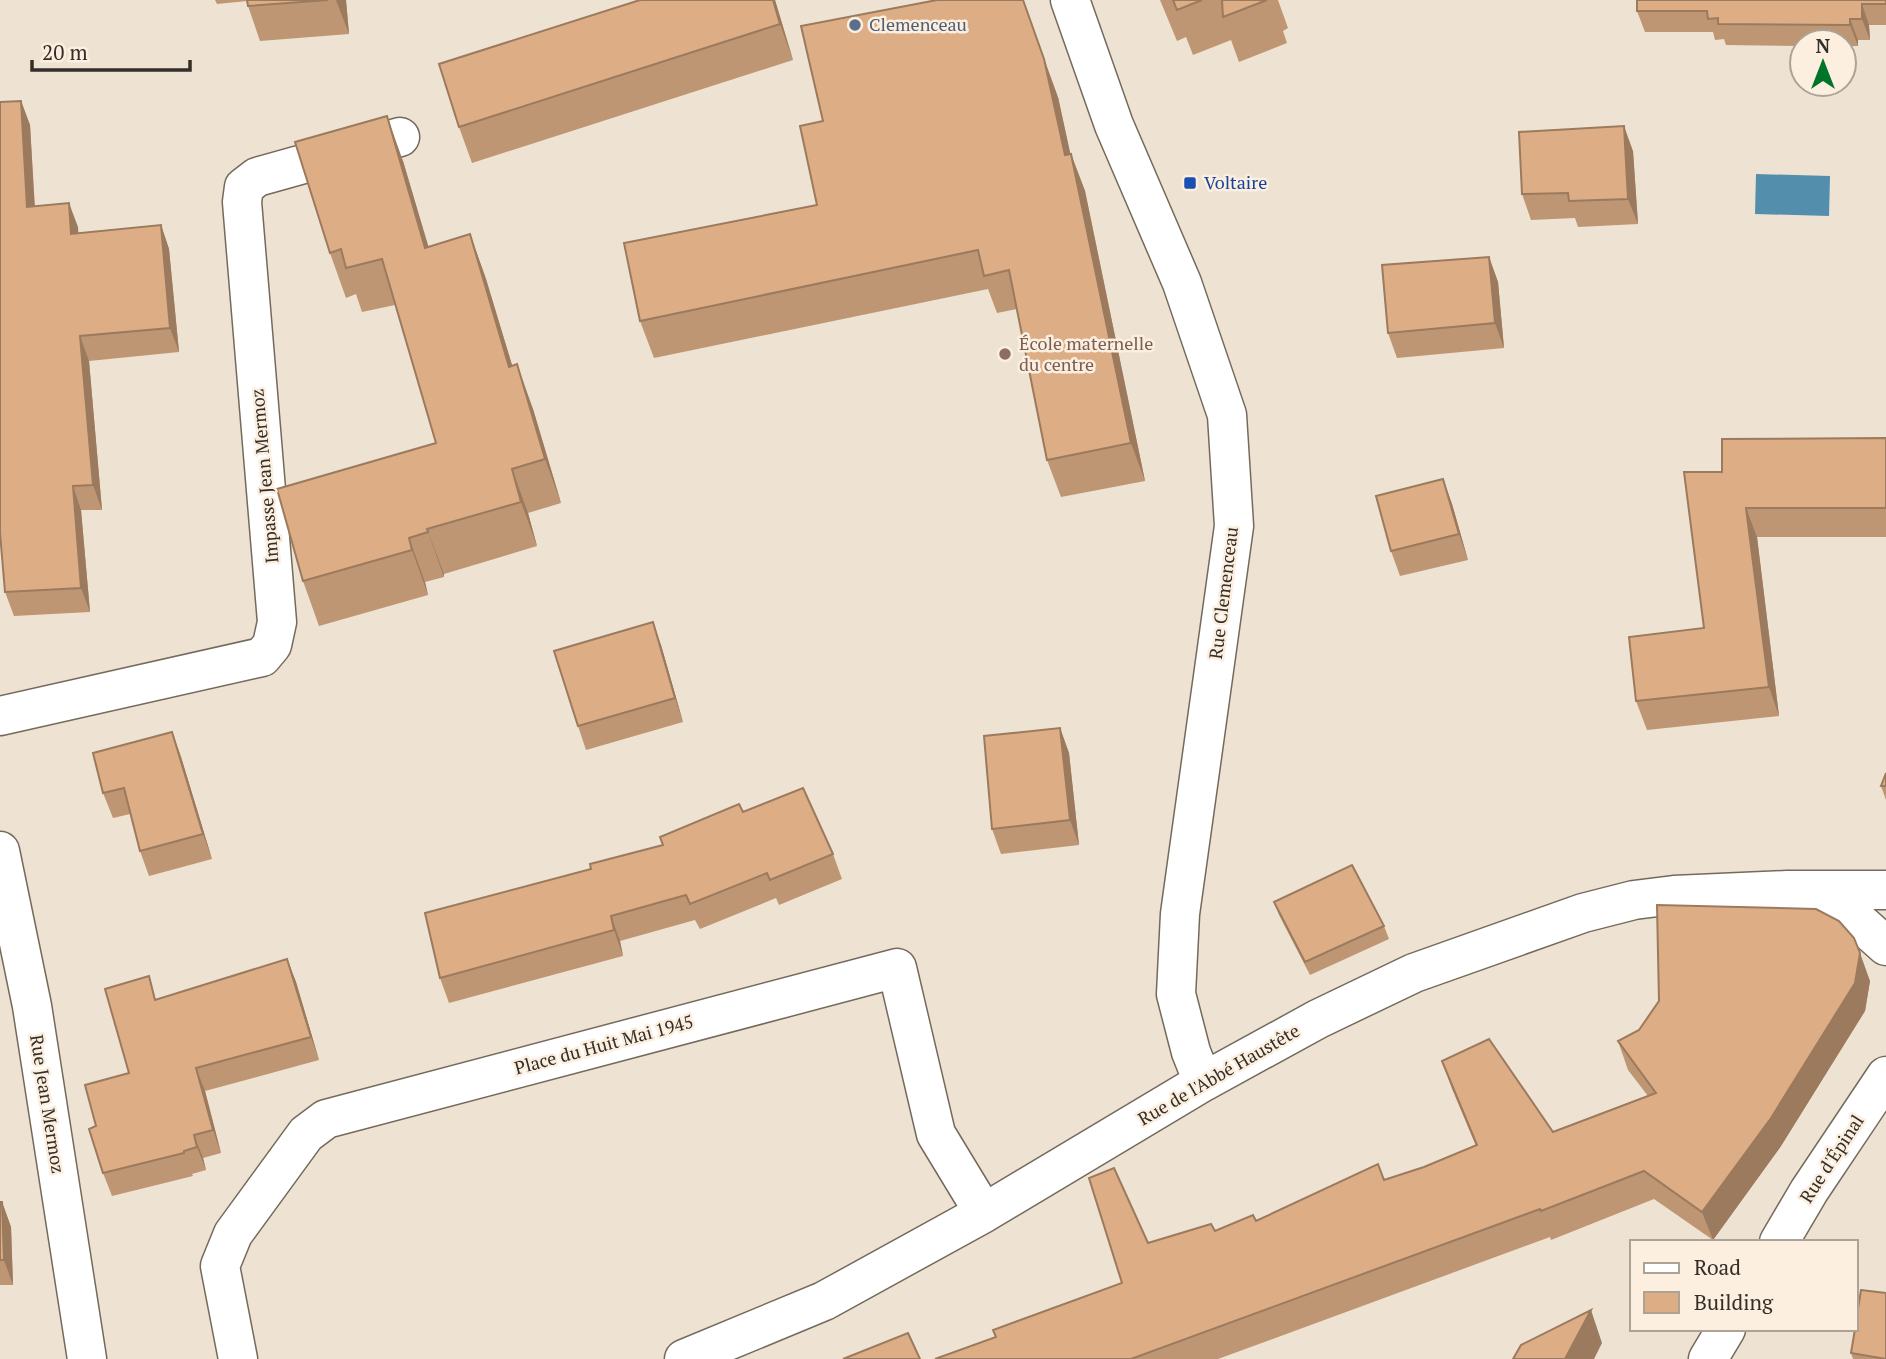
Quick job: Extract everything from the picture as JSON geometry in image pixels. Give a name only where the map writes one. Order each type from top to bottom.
[{"type":"street","name":"Rue Clemenceau","points":[[1070,0],[1114,125],[1182,283],[1227,415],[1234,526],[1180,914],[1176,994],[1191,1052],[1203,1082]]},
{"type":"street","name":"Impasse Jean Mermoz","points":[[0,716],[262,657],[272,645],[276,622],[242,202],[244,187],[257,177],[400,137]]},
{"type":"street","name":"Rue Jean Mermoz","points":[[0,850],[32,1006],[87,1359]]},
{"type":"street","name":"Rue de l'Abbé Haustête","points":[[1787,890],[1812,903],[1858,920],[1886,946]]},
{"type":"street","name":"Rue de l'Abbé Haustête","points":[[684,1359],[824,1301],[984,1213],[1203,1082],[1318,1019],[1414,973],[1583,913],[1634,900],[1674,895],[1787,890],[1886,890]]},
{"type":"street","name":"Place du Huit Mai 1945","points":[[235,1345],[220,1266],[233,1234],[306,1134],[326,1119],[897,968],[936,1134],[984,1213]]},
{"type":"street","name":"Rue d'Épinal","points":[[1780,1240],[1809,1191],[1886,1076]]},
{"type":"street","points":[[1707,1359],[1725,1331]]},
{"type":"water","points":[[1756,174],[1830,176],[1829,216],[1755,214]]},
{"type":"building","points":[[247,0],[328,0],[248,6]]},
{"type":"building","points":[[640,0],[773,0],[780,24],[459,127],[439,64]]},
{"type":"building","points":[[937,0],[1023,0],[1044,59],[1065,155],[1071,154],[1131,443],[1047,460],[1009,270],[984,276],[978,250],[640,321],[624,243],[817,205],[800,126],[823,121],[801,26]]},
{"type":"building","points":[[1173,0],[1202,0],[1177,10]]},
{"type":"building","points":[[1222,0],[1267,0],[1223,17]]},
{"type":"building","points":[[1637,0],[1886,0],[1886,4],[1862,4],[1862,19],[1850,19],[1850,25],[1718,24],[1718,18],[1708,19],[1707,11],[1637,11]]},
{"type":"building","points":[[21,101],[27,207],[69,203],[71,234],[161,225],[170,328],[80,336],[93,485],[73,486],[81,588],[5,592],[0,533],[0,102]]},
{"type":"building","points":[[387,116],[425,248],[470,234],[509,367],[517,364],[545,459],[512,469],[521,502],[427,529],[428,532],[409,538],[412,550],[303,581],[277,489],[436,443],[382,259],[346,268],[341,249],[330,253],[295,142]]},
{"type":"building","points":[[1624,126],[1628,199],[1569,201],[1568,193],[1522,194],[1519,132]]},
{"type":"building","points":[[1489,257],[1495,323],[1388,333],[1382,265]]},
{"type":"building","points":[[1886,438],[1886,508],[1746,508],[1769,687],[1636,701],[1629,637],[1704,628],[1684,472],[1722,472],[1722,439]]},
{"type":"building","points":[[1443,479],[1459,534],[1391,551],[1376,496]]},
{"type":"building","points":[[653,622],[675,698],[578,726],[554,651]]},
{"type":"building","points":[[1060,728],[1070,820],[992,829],[984,736]]},
{"type":"building","points":[[172,732],[203,834],[140,851],[124,788],[103,793],[93,753]]},
{"type":"building","points":[[1886,773],[1886,786],[1881,786]]},
{"type":"building","points":[[803,788],[833,854],[770,880],[767,873],[690,904],[686,895],[611,916],[614,930],[440,978],[425,913],[591,869],[590,864],[663,845],[660,837],[739,804],[743,812]]},
{"type":"building","points":[[1352,865],[1384,926],[1305,962],[1274,902]]},
{"type":"building","points":[[1657,905],[1816,909],[1839,921],[1854,938],[1860,953],[1855,983],[1771,1118],[1702,1212],[1644,1171],[1541,1211],[1540,1209],[1131,1359],[935,1359],[996,1337],[993,1330],[1122,1283],[1089,1178],[1114,1168],[1148,1243],[1211,1224],[1215,1231],[1253,1215],[1256,1221],[1378,1164],[1384,1180],[1477,1145],[1442,1061],[1489,1039],[1553,1132],[1656,1093],[1618,1041],[1639,1030],[1659,1001]]},
{"type":"building","points":[[287,959],[311,1037],[196,1068],[213,1130],[194,1135],[197,1147],[184,1153],[103,1173],[89,1129],[96,1126],[85,1085],[129,1073],[105,989],[149,976],[155,1000]]},
{"type":"building","points":[[2,1202],[4,1260],[0,1260]]},
{"type":"building","points":[[1861,1290],[1886,1293],[1886,1359],[1851,1353],[1855,1331],[1858,1331]]},
{"type":"building","points":[[1591,1310],[1565,1359],[1513,1359],[1521,1345]]},
{"type":"building","points":[[908,1333],[920,1359],[843,1359]]},
{"type":"place","name":"Clemenceau","points":[[855,25]]},
{"type":"place","name":"Voltaire","points":[[1190,183]]},
{"type":"place","name":"École maternelle du centre","points":[[1005,354]]}]
